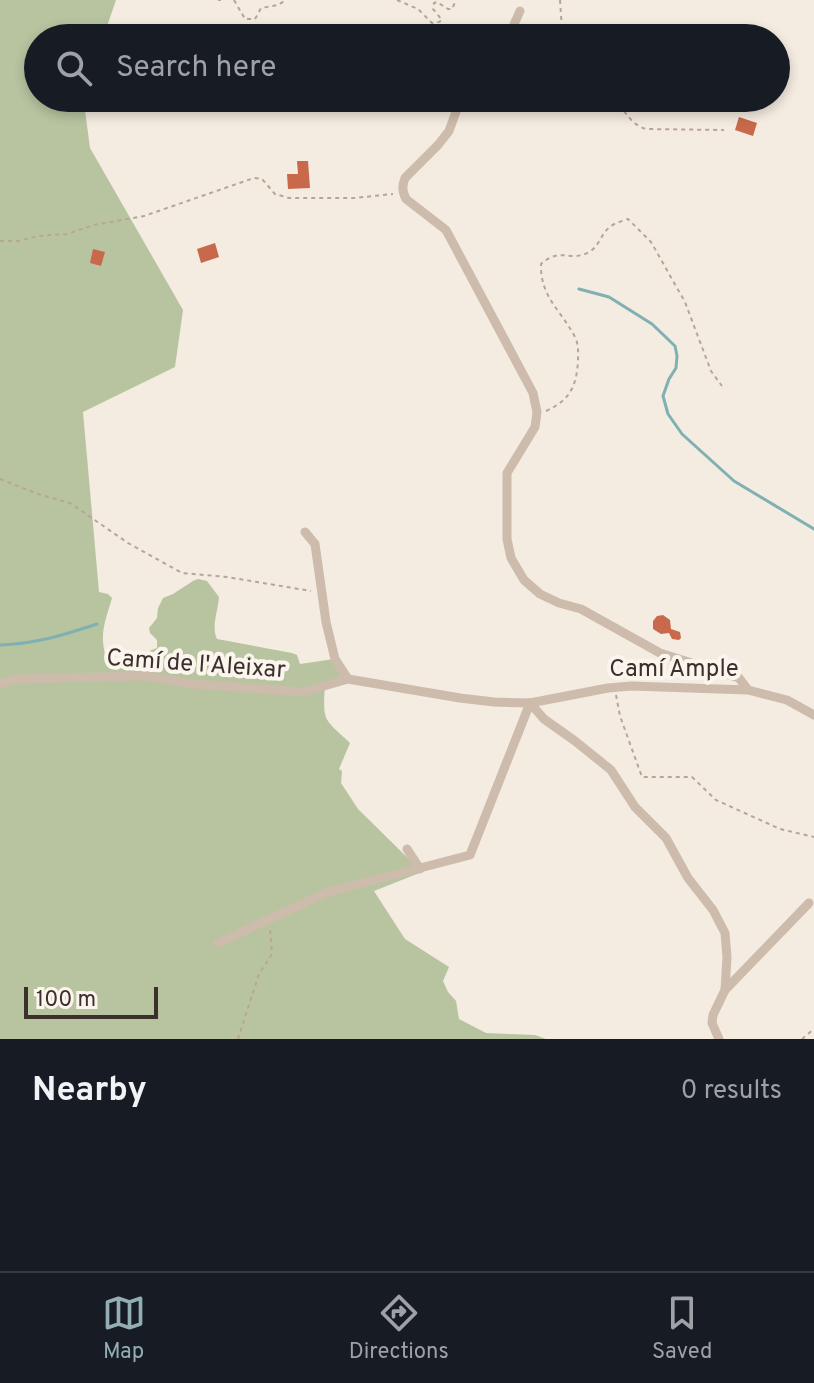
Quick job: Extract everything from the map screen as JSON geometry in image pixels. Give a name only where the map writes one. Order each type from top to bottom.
[{"type":"street","points":[[514,24],[520,11]]},
{"type":"street","points":[[456,112],[449,131],[405,178],[402,192],[406,199],[446,230],[533,393],[537,411],[535,427],[507,473],[507,539],[511,558],[524,580],[540,594],[581,609],[660,653],[739,678],[748,690]]},
{"type":"street","points":[[309,531],[315,544],[326,622],[335,659],[348,679]]},
{"type":"street","name":"Camí de l'Aleixar","points":[[0,684],[15,679],[145,676],[193,684],[303,692],[348,679],[460,698],[530,703]]},
{"type":"street","name":"Camí Ample","points":[[530,703],[608,688],[649,686],[748,690],[787,700],[814,715]]},
{"type":"street","points":[[218,943],[328,892],[470,855],[530,703],[544,719],[611,770],[635,807],[666,838],[688,878],[713,910],[725,933],[725,990]]},
{"type":"street","points":[[407,849],[420,869]]},
{"type":"street","points":[[719,1039],[712,1023],[725,990],[809,903]]},
{"type":"path","points":[[234,0],[245,19],[255,19],[261,8],[286,0]]},
{"type":"path","points":[[397,0],[418,9],[432,23],[442,20],[433,9],[434,3],[452,9],[456,0]]},
{"type":"path","points":[[560,0],[562,24]]},
{"type":"path","points":[[626,112],[639,127],[646,129],[724,130]]},
{"type":"path","points":[[0,241],[67,234],[94,225],[144,216],[254,178],[262,179],[275,194],[289,198],[354,198],[402,192]]},
{"type":"path","points":[[537,411],[544,412],[560,404],[570,393],[577,377],[579,348],[576,338],[545,293],[541,264],[557,254],[572,257],[588,253],[609,227],[628,219],[651,242],[685,302],[711,371],[722,386]]},
{"type":"path","points":[[0,479],[70,503],[128,543],[182,573],[316,591],[322,597]]},
{"type":"path","points":[[649,686],[673,657]]},
{"type":"path","points":[[615,689],[620,716],[642,777],[692,777],[716,800],[780,829],[814,837]]},
{"type":"path","points":[[238,1039],[259,974],[272,954],[270,930],[276,916]]},
{"type":"path","points":[[802,1039],[814,1029]]},
{"type":"green space","points":[[0,0],[116,0],[108,24],[24,24],[24,112],[85,112],[90,148],[183,310],[175,367],[83,412],[99,592],[112,598],[103,633],[110,669],[140,664],[146,653],[157,648],[157,640],[149,628],[157,618],[163,598],[198,579],[207,581],[219,597],[215,624],[217,639],[292,653],[297,655],[300,664],[334,659],[342,673],[340,677],[325,683],[324,705],[329,723],[350,743],[339,769],[342,771],[341,783],[358,809],[422,872],[374,891],[405,939],[449,967],[443,981],[456,1001],[459,1019],[486,1033],[535,1035],[546,1039],[0,1039]]},
{"type":"building","points":[[739,117],[757,123],[753,136],[735,130]]},
{"type":"building","points":[[297,161],[308,161],[310,188],[288,189],[287,174],[298,174]]},
{"type":"building","points":[[215,243],[219,257],[201,263],[197,249]]},
{"type":"building","points":[[93,249],[105,252],[101,266],[90,263]]},
{"type":"building","points":[[663,615],[670,620],[671,629],[680,632],[679,640],[672,639],[669,633],[661,634],[653,629],[653,621]]},
{"type":"waterway","points":[[579,289],[609,297],[652,324],[675,346],[676,368],[663,396],[668,414],[682,434],[734,481],[814,529]]},
{"type":"waterway","points":[[0,645],[49,638],[97,624]]}]
